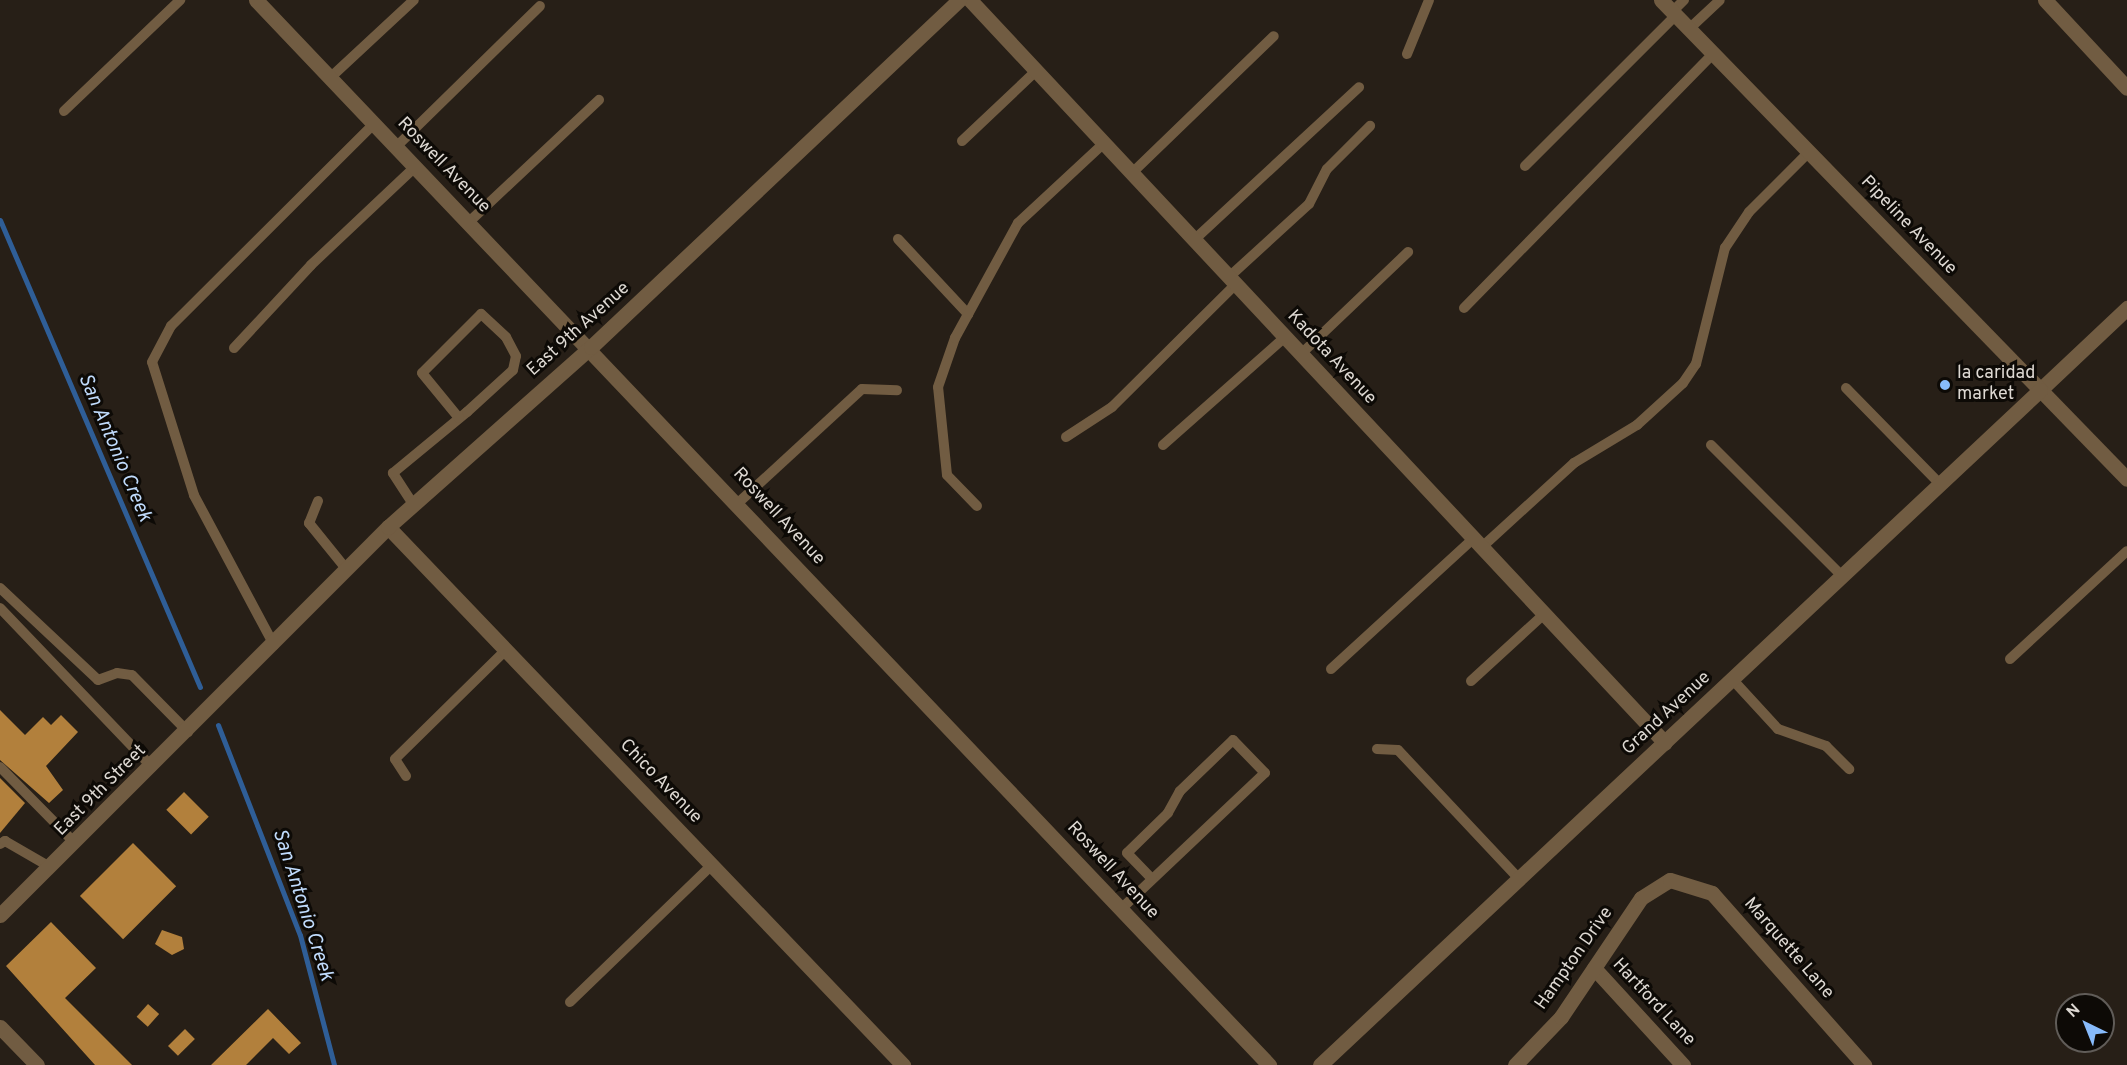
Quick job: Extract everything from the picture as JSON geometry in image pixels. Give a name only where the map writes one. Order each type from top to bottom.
[{"type":"street","name":"Roswell Avenue","points":[[256,0],[591,347],[1269,1065]]},
{"type":"street","name":"East 9th Avenue","points":[[227,693],[388,527],[591,347],[960,0]]},
{"type":"street","name":"Kadota Avenue","points":[[970,0],[1665,743]]},
{"type":"street","name":"Pipeline Avenue","points":[[1661,0],[2127,479]]},
{"type":"street","points":[[2046,0],[2127,88]]},
{"type":"street","name":"Grand Avenue","points":[[1320,1065],[2127,308]]},
{"type":"street","name":"Chico Avenue","points":[[388,527],[903,1065]]},
{"type":"street","name":"East 9th Street","points":[[0,915],[227,693]]},
{"type":"street","name":"Hampton Drive","points":[[1519,1064],[1561,1017],[1641,898],[1670,880]]},
{"type":"street","name":"Marquette Lane","points":[[1670,880],[1712,893],[1864,1065]]},
{"type":"street","name":"Hartford Lane","points":[[1594,968],[1683,1065]]},
{"type":"street","points":[[0,1027],[37,1065]]},
{"type":"lane","points":[[64,111],[180,0]]},
{"type":"lane","points":[[331,77],[414,0]]},
{"type":"lane","points":[[1407,54],[1429,0]]},
{"type":"lane","points":[[1526,166],[1674,14],[1684,0]]},
{"type":"lane","points":[[1689,29],[1719,0]]},
{"type":"lane","points":[[397,146],[540,6]]},
{"type":"lane","points":[[1132,173],[1274,36]]},
{"type":"lane","points":[[1464,308],[1713,54]]},
{"type":"lane","points":[[962,141],[1036,71]]},
{"type":"lane","points":[[1194,240],[1359,87]]},
{"type":"lane","points":[[470,221],[599,100]]},
{"type":"lane","points":[[274,645],[194,495],[152,362],[171,326],[375,123]]},
{"type":"lane","points":[[1066,437],[1112,407],[1309,204],[1327,169],[1370,126]]},
{"type":"lane","points":[[977,506],[947,475],[938,387],[968,314],[1018,223],[1104,143]]},
{"type":"lane","points":[[1331,669],[1574,463],[1636,424],[1683,383],[1696,364],[1725,248],[1749,212],[1809,152]]},
{"type":"lane","points":[[234,348],[311,265],[416,166]]},
{"type":"lane","points":[[898,239],[968,314]]},
{"type":"lane","points":[[1301,354],[1408,252]]},
{"type":"lane","points":[[413,504],[393,473],[459,418],[513,370],[516,356],[506,337],[481,314],[422,373],[459,418]]},
{"type":"lane","points":[[1163,445],[1285,337]]},
{"type":"lane","points":[[1846,388],[1940,484]]},
{"type":"lane","points":[[738,502],[862,390],[897,390]]},
{"type":"lane","points":[[1711,445],[1842,576]]},
{"type":"lane","points":[[318,501],[309,523],[347,570]]},
{"type":"lane","points":[[2010,659],[2127,551]]},
{"type":"lane","points":[[0,588],[98,680],[117,673],[132,675],[188,732]]},
{"type":"lane","points":[[0,608],[152,767]]},
{"type":"lane","points":[[1471,681],[1544,614]]},
{"type":"lane","points":[[406,776],[395,759],[506,650]]},
{"type":"lane","points":[[1732,679],[1778,729],[1826,746],[1849,769]]},
{"type":"lane","points":[[1121,909],[1266,773],[1233,740],[1180,791],[1167,813],[1127,853],[1152,879]]},
{"type":"lane","points":[[1377,749],[1398,750],[1519,879]]},
{"type":"lane","points":[[0,767],[75,843]]},
{"type":"lane","points":[[0,844],[5,841],[50,867]]},
{"type":"lane","points":[[570,1002],[712,865]]},
{"type":"building","points":[[0,710],[25,735],[43,717],[51,725],[61,715],[78,732],[46,766],[63,790],[49,803],[0,760]]},
{"type":"building","points":[[0,778],[25,803],[0,833]]},
{"type":"building","points":[[184,792],[209,817],[191,834],[166,810]]},
{"type":"building","points":[[133,843],[176,886],[123,939],[80,896]]},
{"type":"building","points":[[51,922],[96,968],[65,998],[132,1065],[95,1065],[6,966]]},
{"type":"building","points":[[162,930],[182,937],[184,949],[172,955],[155,944]]},
{"type":"building","points":[[148,1004],[159,1014],[148,1027],[137,1017]]},
{"type":"building","points":[[268,1009],[301,1043],[289,1054],[273,1038],[246,1065],[211,1065]]},
{"type":"building","points":[[185,1029],[195,1039],[178,1056],[168,1046]]},
{"type":"waterway","name":"San Antonio Creek","points":[[0,220],[200,687]]},
{"type":"waterway","name":"San Antonio Creek","points":[[218,725],[300,935],[334,1065]]},
{"type":"place","name":"la caridad market","points":[[1945,385]]}]
